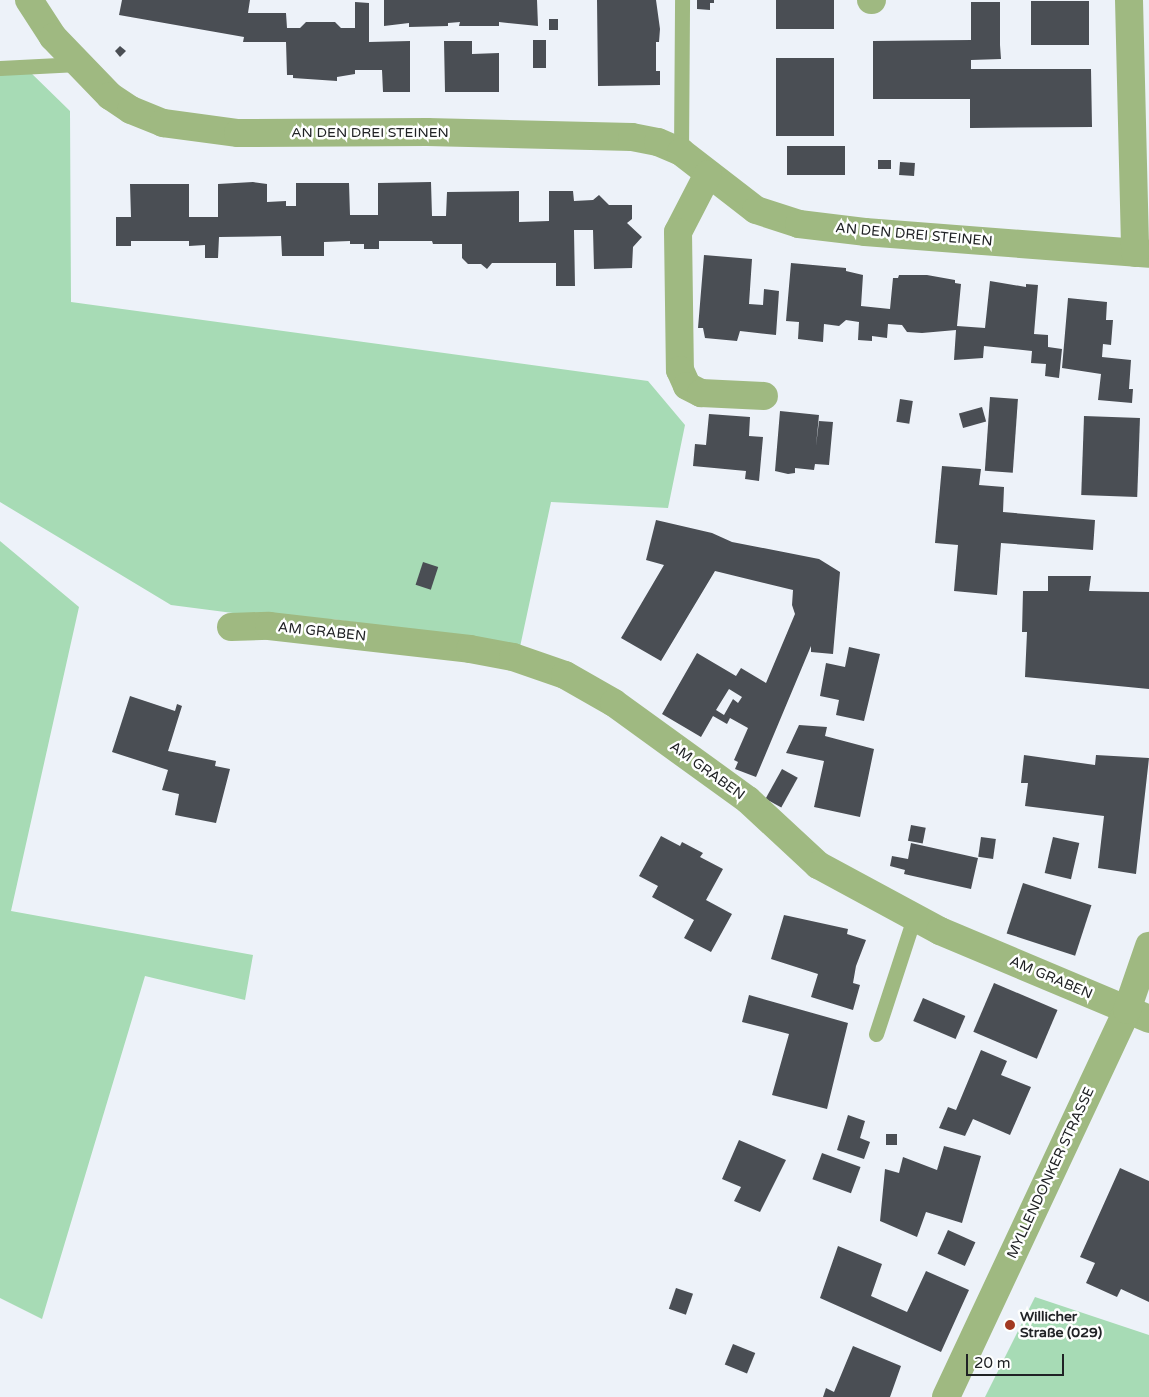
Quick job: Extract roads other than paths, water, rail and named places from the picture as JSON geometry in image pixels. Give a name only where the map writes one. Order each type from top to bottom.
[{"type":"street","name":"AN DEN DREI STEINEN","points":[[29,0],[53,37],[110,96],[131,110],[163,123],[207,131],[632,137],[658,142],[680,152],[756,210],[799,224],[865,232],[1142,254],[1129,0]]},
{"type":"street","points":[[708,174],[678,232],[680,370],[687,386],[701,394],[764,396]]},
{"type":"street","name":"AM GRABEN","points":[[231,627],[269,626],[470,649],[513,657],[565,675],[614,703],[748,800],[818,865],[914,918],[1138,1014]]},
{"type":"street","name":"MYLLENDONKER STRASSE","points":[[946,1397],[1138,1014],[1149,946]]},
{"type":"lane","points":[[680,152],[682,0]]},
{"type":"lane","points":[[0,68],[78,64]]},
{"type":"lane","points":[[876,1034],[914,918]]},
{"type":"place","name":"Willicher Straße (029)","points":[[1010,1325]]}]
